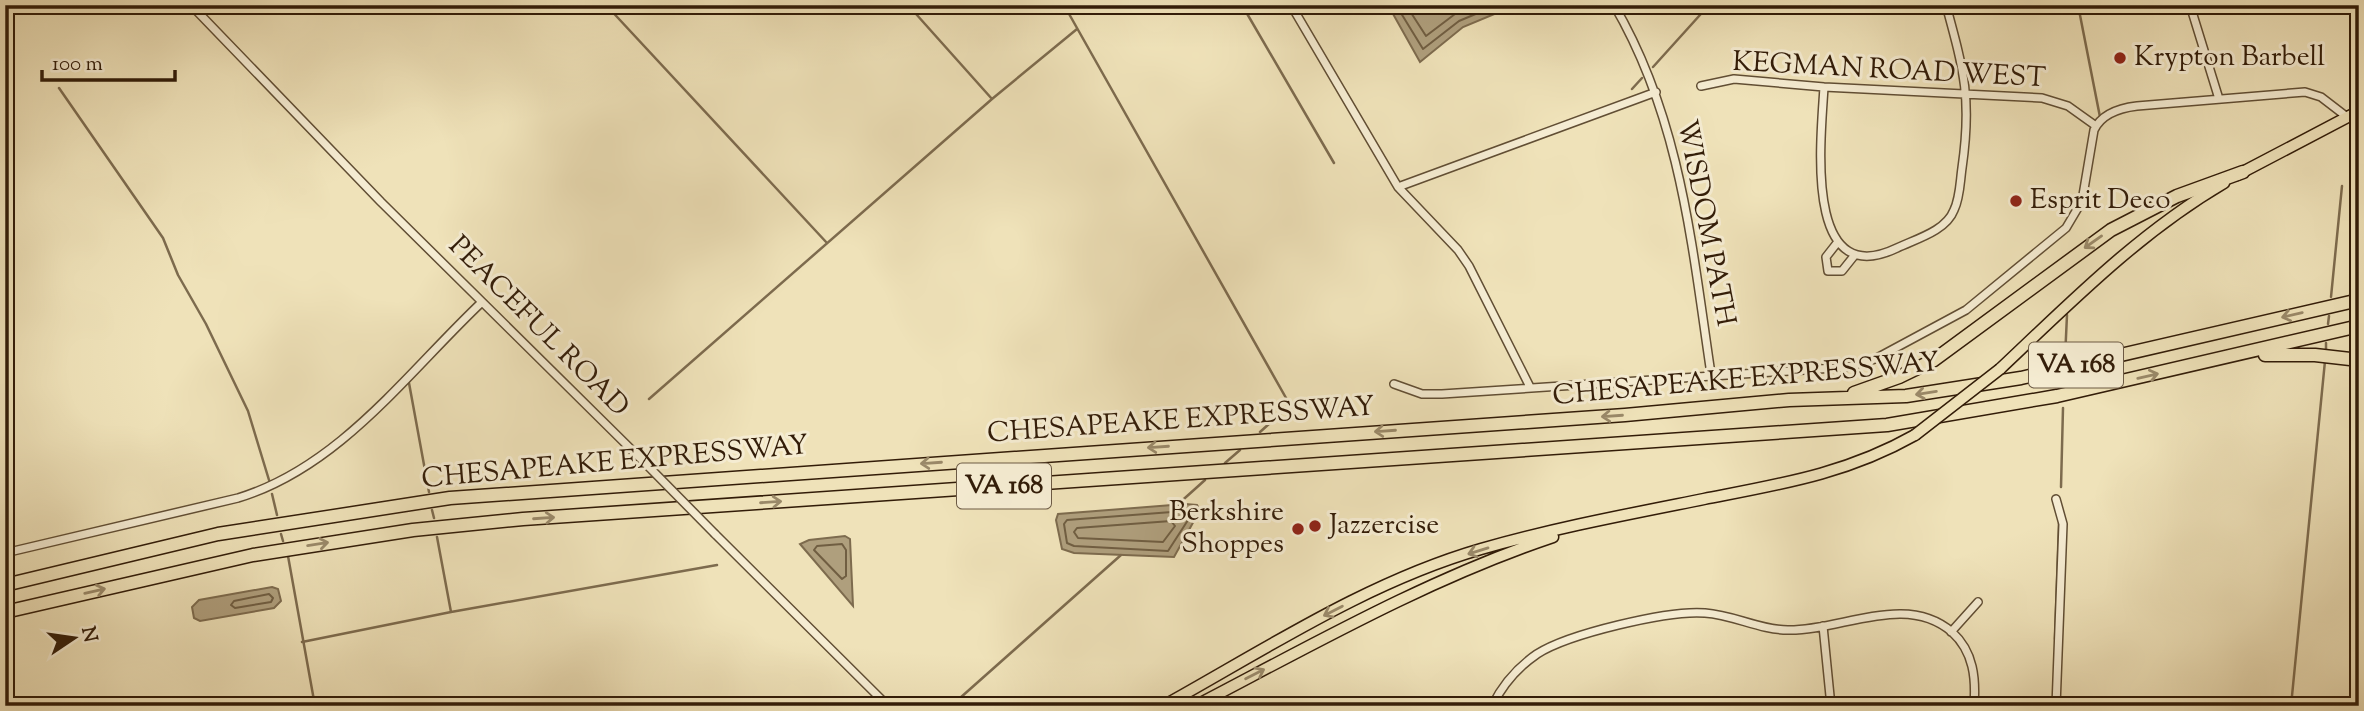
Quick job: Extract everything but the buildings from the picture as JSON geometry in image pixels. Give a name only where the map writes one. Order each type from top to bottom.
[{"type":"highway","points":[[1789,400],[1865,390],[1925,365],[1965,339],[2110,230],[2177,196],[2243,172]]},
{"type":"highway","name":"CHESAPEAKE EXPRESSWAY","points":[[5,585],[218,534],[450,498],[1625,415],[1789,400],[1906,396],[2021,378],[2359,300]]},
{"type":"highway","name":"CHESAPEAKE EXPRESSWAY","points":[[5,612],[215,563],[413,530],[537,518],[1887,425],[2009,406],[2359,326]]},
{"type":"highway","points":[[2219,359],[2282,354],[2359,360]]},
{"type":"main road","points":[[1163,706],[1323,615],[1394,582],[1479,550],[1560,528],[1592,524],[1827,473],[1882,453],[1915,435],[2000,369],[2131,246],[2195,199],[2359,111]]},
{"type":"main road","points":[[1195,706],[1429,586],[1507,552],[1592,524]]},
{"type":"street","name":"PEACEFUL ROAD","points":[[191,5],[482,302],[888,706]]},
{"type":"street","points":[[1291,5],[1398,187],[1458,250],[1530,387]]},
{"type":"street","name":"WISDOM PATH","points":[[1614,5],[1656,93],[1679,170],[1711,374]]},
{"type":"street","points":[[1824,87],[1821,169],[1830,227],[1836,243],[1854,256],[1879,256],[1942,225],[1950,218],[1956,204],[1964,153],[1968,93],[1946,5]]},
{"type":"street","points":[[2190,5],[2219,99]]},
{"type":"street","name":"KEGMAN ROAD WEST","points":[[1701,86],[1734,79],[2054,101],[2075,110],[2096,126]]},
{"type":"street","points":[[1394,384],[1422,394],[1849,367],[1875,359],[1966,310],[2053,240],[2073,219],[2082,201],[2096,126],[2107,115],[2121,109],[2305,92],[2321,97],[2347,117]]},
{"type":"street","points":[[1398,187],[1656,93]]},
{"type":"street","points":[[1836,243],[1826,257],[1828,271],[1842,271],[1854,256]]},
{"type":"street","points":[[5,553],[238,498],[265,490],[300,472],[333,449],[482,302]]},
{"type":"street","points":[[2056,499],[2063,524],[2056,706]]},
{"type":"street","points":[[1951,632],[1978,603]]},
{"type":"street","points":[[1492,706],[1511,677],[1548,648],[1669,615],[1709,613],[1786,631],[1905,614],[1937,622],[1963,645],[1973,669],[1974,706]]},
{"type":"street","points":[[1823,626],[1831,706]]},
{"type":"water","points":[[1388,5],[1516,5],[1463,27],[1420,62]]},
{"type":"water","points":[[1197,505],[1200,510],[1174,557],[1074,553],[1062,549],[1056,520],[1058,514]]},
{"type":"water","points":[[845,536],[850,539],[853,606],[800,544],[809,540]]},
{"type":"water","points":[[272,587],[278,589],[281,601],[274,608],[200,621],[194,618],[192,607],[199,600]]},
{"type":"waterway","points":[[606,5],[827,243]]},
{"type":"waterway","points":[[908,5],[992,99]]},
{"type":"waterway","points":[[1064,5],[1290,405],[1260,432]]},
{"type":"waterway","points":[[1242,5],[1334,163]]},
{"type":"waterway","points":[[1653,67],[1709,5]]},
{"type":"waterway","points":[[2078,5],[2100,117]]},
{"type":"waterway","points":[[649,399],[992,99],[1077,29]]},
{"type":"waterway","points":[[1632,89],[1642,78]]},
{"type":"waterway","points":[[59,88],[163,238],[178,275],[206,324],[248,411],[269,480]]},
{"type":"waterway","points":[[2331,297],[2342,186]]},
{"type":"waterway","points":[[2065,358],[2067,315]]},
{"type":"waterway","points":[[2328,324],[2329,316]]},
{"type":"waterway","points":[[2326,343],[2326,349]]},
{"type":"waterway","points":[[2291,706],[2325,361]]},
{"type":"waterway","points":[[2064,382],[2065,377]]},
{"type":"waterway","points":[[409,383],[429,492]]},
{"type":"waterway","points":[[2061,487],[2063,408]]},
{"type":"waterway","points":[[1225,463],[1240,450]]},
{"type":"waterway","points":[[1176,506],[1205,480]]},
{"type":"waterway","points":[[272,494],[277,515]]},
{"type":"waterway","points":[[432,510],[434,518]]},
{"type":"waterway","points":[[2055,639],[2059,523]]},
{"type":"waterway","points":[[281,534],[283,541]]},
{"type":"waterway","points":[[437,537],[451,612]]},
{"type":"waterway","points":[[951,706],[1121,555]]},
{"type":"waterway","points":[[288,556],[315,706]]},
{"type":"waterway","points":[[302,642],[451,612],[717,565]]},
{"type":"place","name":"Krypton Barbell","points":[[2120,58]]},
{"type":"place","name":"Esprit Deco","points":[[2016,201]]},
{"type":"place","name":"Jazzercise","points":[[1315,526]]},
{"type":"place","name":"Berkshire Shoppes","points":[[1298,529]]}]
